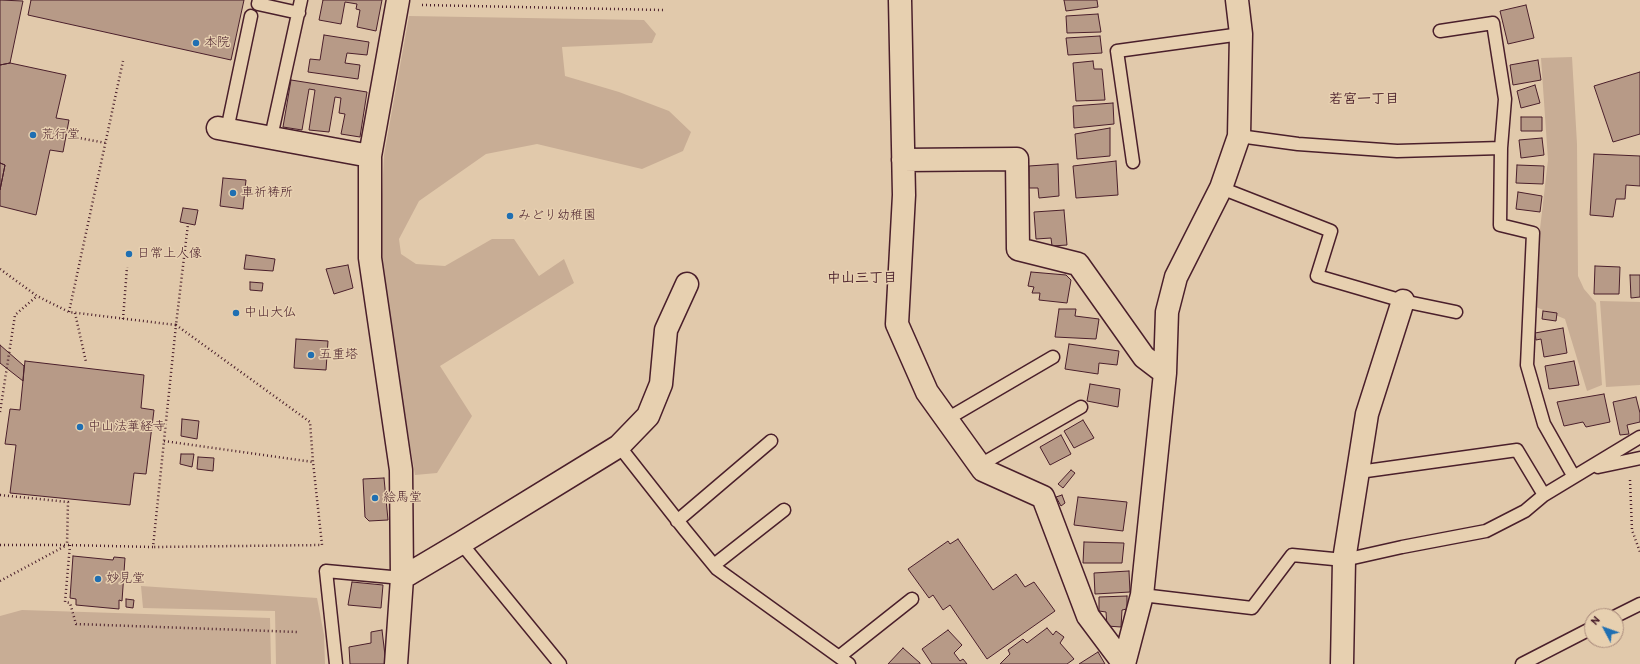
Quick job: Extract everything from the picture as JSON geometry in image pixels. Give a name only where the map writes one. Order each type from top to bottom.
[{"type":"street","points":[[900,0],[904,195],[897,324],[928,392],[983,470],[1043,497],[1088,616],[1124,664]]},
{"type":"street","points":[[1124,664],[1142,595],[1165,373],[1167,312],[1176,277],[1221,188],[1239,136],[1241,34],[1238,0]]},
{"type":"street","points":[[396,664],[402,578],[400,470],[370,258],[370,156],[397,2]]},
{"type":"street","points":[[222,129],[370,156]]},
{"type":"street","points":[[904,160],[1017,159],[1018,249],[1078,264],[1144,357],[1165,373]]},
{"type":"street","points":[[402,578],[462,543],[619,446],[648,416],[661,384],[666,330],[687,284]]},
{"type":"street","points":[[1342,664],[1344,560],[1367,414],[1403,301]]},
{"type":"lane","points":[[259,0],[258,4],[298,13]]},
{"type":"lane","points":[[271,137],[301,0]]},
{"type":"lane","points":[[222,129],[251,16]]},
{"type":"lane","points":[[1440,31],[1493,23],[1505,98],[1501,148],[1500,225],[1533,233],[1527,366],[1544,424],[1574,477]]},
{"type":"lane","points":[[1133,162],[1117,51],[1241,34]]},
{"type":"lane","points":[[1239,136],[1298,144],[1397,151],[1501,148]]},
{"type":"lane","points":[[1221,188],[1331,231],[1317,276],[1403,301],[1456,312]]},
{"type":"lane","points":[[947,419],[1053,357]]},
{"type":"lane","points":[[980,465],[1081,407]]},
{"type":"lane","points":[[1142,595],[1252,608],[1292,555],[1344,560],[1486,531],[1525,511],[1544,495],[1640,437]]},
{"type":"lane","points":[[677,521],[771,441]]},
{"type":"lane","points":[[619,446],[677,521],[714,565],[845,660],[912,599]]},
{"type":"lane","points":[[1359,472],[1517,450],[1544,495]]},
{"type":"lane","points":[[1585,470],[1635,459]]},
{"type":"lane","points":[[714,565],[784,510]]},
{"type":"lane","points":[[462,543],[560,664]]},
{"type":"lane","points":[[336,664],[326,571],[402,578]]},
{"type":"lane","points":[[1624,612],[1640,604]]},
{"type":"lane","points":[[1522,664],[1584,632]]},
{"type":"path","points":[[397,2],[663,10]]},
{"type":"path","points":[[69,312],[123,61]]},
{"type":"path","points":[[69,136],[106,143]]},
{"type":"path","points":[[153,547],[188,224]]},
{"type":"path","points":[[122,319],[127,267]]},
{"type":"path","points":[[0,269],[37,296],[69,312],[176,325],[310,422],[322,545],[153,547],[0,545]]},
{"type":"path","points":[[0,412],[15,315],[37,296]]},
{"type":"path","points":[[75,313],[86,362]]},
{"type":"path","points":[[164,441],[313,462]]},
{"type":"path","points":[[1635,459],[1632,530],[1640,552]]},
{"type":"path","points":[[0,496],[68,502],[68,545],[65,602],[70,603],[76,624],[298,632]]},
{"type":"path","points":[[0,581],[68,545]]},
{"type":"shaded area","points":[[409,16],[644,20],[656,34],[652,43],[562,47],[565,76],[619,92],[669,111],[691,132],[683,151],[642,169],[537,144],[486,154],[419,201],[399,239],[401,254],[416,264],[445,266],[492,239],[514,239],[539,276],[564,259],[574,283],[440,366],[472,416],[437,473],[415,475],[379,258],[384,155]]},
{"type":"shaded area","points":[[1572,57],[1577,144],[1578,276],[1584,289],[1596,303],[1602,385],[1587,391],[1565,319],[1536,307],[1540,229],[1548,160],[1541,58]]},
{"type":"shaded area","points":[[1600,301],[1640,302],[1640,385],[1606,387]]},
{"type":"shaded area","points":[[141,586],[317,598],[324,635],[325,664],[276,664],[275,611],[143,608]]},
{"type":"shaded area","points":[[22,610],[270,618],[271,664],[0,664],[0,616]]},
{"type":"building","points":[[0,0],[23,1],[10,63],[0,65]]},
{"type":"building","name":"本院","points":[[31,0],[244,0],[231,60],[28,15]]},
{"type":"building","points":[[323,0],[382,0],[376,31],[357,27],[360,10],[356,9],[357,4],[345,2],[341,24],[319,20]]},
{"type":"building","points":[[1064,0],[1097,0],[1098,7],[1066,11]]},
{"type":"building","points":[[1526,5],[1534,38],[1508,44],[1500,11]]},
{"type":"building","points":[[1098,14],[1101,32],[1067,33],[1066,16]]},
{"type":"building","points":[[324,35],[369,42],[367,55],[347,53],[345,63],[360,65],[358,79],[308,72],[310,59],[320,60]]},
{"type":"building","points":[[1100,36],[1102,53],[1068,55],[1066,38]]},
{"type":"building","points":[[1538,60],[1541,80],[1513,85],[1510,65]]},
{"type":"building","points":[[1093,61],[1094,69],[1102,69],[1105,100],[1076,101],[1073,63]]},
{"type":"building","name":"荒行堂","points":[[10,63],[66,75],[56,118],[69,120],[63,152],[50,150],[36,215],[0,206],[0,190],[5,165],[0,163],[0,65]]},
{"type":"building","points":[[1640,72],[1640,134],[1613,142],[1594,86]]},
{"type":"building","points":[[291,80],[367,92],[360,137],[341,134],[345,114],[339,113],[341,98],[335,97],[329,132],[309,130],[315,90],[309,89],[302,130],[283,127]]},
{"type":"building","points":[[1535,85],[1540,103],[1521,108],[1517,91]]},
{"type":"building","points":[[1113,103],[1114,124],[1074,128],[1073,106]]},
{"type":"building","points":[[1521,117],[1542,117],[1542,131],[1521,131]]},
{"type":"building","points":[[1110,128],[1110,156],[1077,159],[1075,134]]},
{"type":"building","points":[[1542,138],[1544,155],[1521,158],[1519,140]]},
{"type":"building","points":[[1594,154],[1640,156],[1640,186],[1626,185],[1625,199],[1616,199],[1613,217],[1590,215]]},
{"type":"building","points":[[1116,161],[1118,195],[1076,198],[1073,166]]},
{"type":"building","points":[[0,163],[5,165],[0,190]]},
{"type":"building","points":[[1058,164],[1059,196],[1039,198],[1038,188],[1029,188],[1029,166]]},
{"type":"building","points":[[1517,165],[1544,166],[1543,184],[1516,183]]},
{"type":"building","name":"車祈祷所","points":[[223,178],[246,180],[243,209],[220,206]]},
{"type":"building","points":[[1518,192],[1542,196],[1540,212],[1516,209]]},
{"type":"building","points":[[183,208],[198,210],[195,225],[180,222]]},
{"type":"building","points":[[1064,210],[1067,245],[1052,246],[1051,238],[1036,239],[1034,212]]},
{"type":"building","points":[[246,255],[275,259],[273,271],[244,269]]},
{"type":"building","points":[[348,265],[353,288],[334,294],[326,269]]},
{"type":"building","points":[[1595,266],[1620,267],[1619,294],[1594,294]]},
{"type":"building","points":[[1031,272],[1066,275],[1071,280],[1067,303],[1039,300],[1040,293],[1032,293],[1034,287],[1028,286]]},
{"type":"building","points":[[1630,275],[1640,275],[1640,297],[1631,298]]},
{"type":"building","points":[[250,282],[263,283],[262,291],[250,290]]},
{"type":"building","points":[[1059,309],[1076,309],[1075,316],[1099,319],[1096,339],[1055,337]]},
{"type":"building","points":[[1543,311],[1557,313],[1556,321],[1542,319]]},
{"type":"building","points":[[1563,328],[1567,353],[1544,357],[1541,339],[1536,340],[1535,333]]},
{"type":"building","name":"五重塔","points":[[296,339],[328,341],[326,370],[294,368]]},
{"type":"building","points":[[1069,344],[1119,351],[1117,365],[1099,363],[1098,374],[1065,369]]},
{"type":"building","points":[[0,345],[24,366],[23,381],[0,363]]},
{"type":"building","name":"中山法華経寺","points":[[25,361],[144,375],[141,408],[154,410],[146,474],[134,473],[130,505],[10,493],[16,445],[5,444],[10,409],[20,410]]},
{"type":"building","points":[[1574,361],[1579,385],[1549,389],[1545,366]]},
{"type":"building","points":[[1090,384],[1120,389],[1118,407],[1087,401]]},
{"type":"building","points":[[1604,394],[1610,422],[1586,427],[1583,422],[1564,426],[1557,402]]},
{"type":"building","points":[[1636,397],[1640,413],[1640,422],[1627,425],[1629,434],[1620,435],[1613,402]]},
{"type":"building","points":[[182,419],[199,421],[197,439],[181,436]]},
{"type":"building","points":[[1083,420],[1094,438],[1074,448],[1064,431]]},
{"type":"building","points":[[1061,435],[1071,454],[1050,465],[1040,447]]},
{"type":"building","points":[[181,454],[194,454],[192,467],[180,464]]},
{"type":"building","points":[[198,457],[214,458],[213,471],[197,469]]},
{"type":"building","points":[[1071,470],[1075,473],[1063,488],[1058,484]]},
{"type":"building","name":"絵馬堂","points":[[384,478],[388,520],[369,521],[365,517],[363,479]]},
{"type":"building","points":[[1062,495],[1065,503],[1061,506],[1056,497]]},
{"type":"building","points":[[1078,497],[1127,502],[1123,531],[1074,525]]},
{"type":"building","points":[[958,539],[993,590],[1016,574],[1025,587],[1034,582],[1055,611],[987,659],[950,605],[943,610],[933,595],[929,598],[908,569],[948,541],[950,544]]},
{"type":"building","points":[[1084,542],[1124,543],[1122,563],[1083,563]]},
{"type":"building","name":"妙見堂","points":[[73,556],[113,560],[114,557],[125,558],[122,601],[119,600],[119,609],[76,605],[76,599],[70,598]]},
{"type":"building","points":[[1129,571],[1130,592],[1095,594],[1094,573]]},
{"type":"building","points":[[352,582],[383,585],[381,608],[348,605]]},
{"type":"building","points":[[1127,596],[1127,609],[1122,610],[1121,627],[1107,626],[1106,612],[1099,611],[1099,597]]},
{"type":"building","points":[[126,599],[134,600],[133,608],[126,607]]},
{"type":"building","points":[[1047,628],[1053,635],[1056,631],[1064,637],[1060,643],[1074,659],[1067,664],[1000,664],[1010,654],[1008,650],[1023,639],[1027,643]]},
{"type":"building","points":[[382,630],[386,664],[350,664],[349,647],[371,643],[371,632]]},
{"type":"building","points":[[948,630],[962,645],[954,653],[960,661],[963,659],[967,664],[932,664],[922,649]]},
{"type":"building","points":[[903,648],[920,663],[920,664],[888,664]]},
{"type":"building","points":[[1098,652],[1105,664],[1079,664]]},
{"type":"place","name":"本院","points":[[196,43]]},
{"type":"place","name":"荒行堂","points":[[33,135]]},
{"type":"place","name":"車祈祷所","points":[[233,193]]},
{"type":"place","name":"みどり幼稚園","points":[[510,216]]},
{"type":"place","name":"日常上人像","points":[[129,254]]},
{"type":"place","name":"中山大仏","points":[[236,313]]},
{"type":"place","name":"五重塔","points":[[311,355]]},
{"type":"place","name":"中山法華経寺","points":[[80,427]]},
{"type":"place","name":"絵馬堂","points":[[375,498]]},
{"type":"place","name":"妙見堂","points":[[98,579]]},
{"type":"district","name":"若宮一丁目","points":[[1364,99]]},
{"type":"district","name":"中山三丁目","points":[[862,278]]}]
